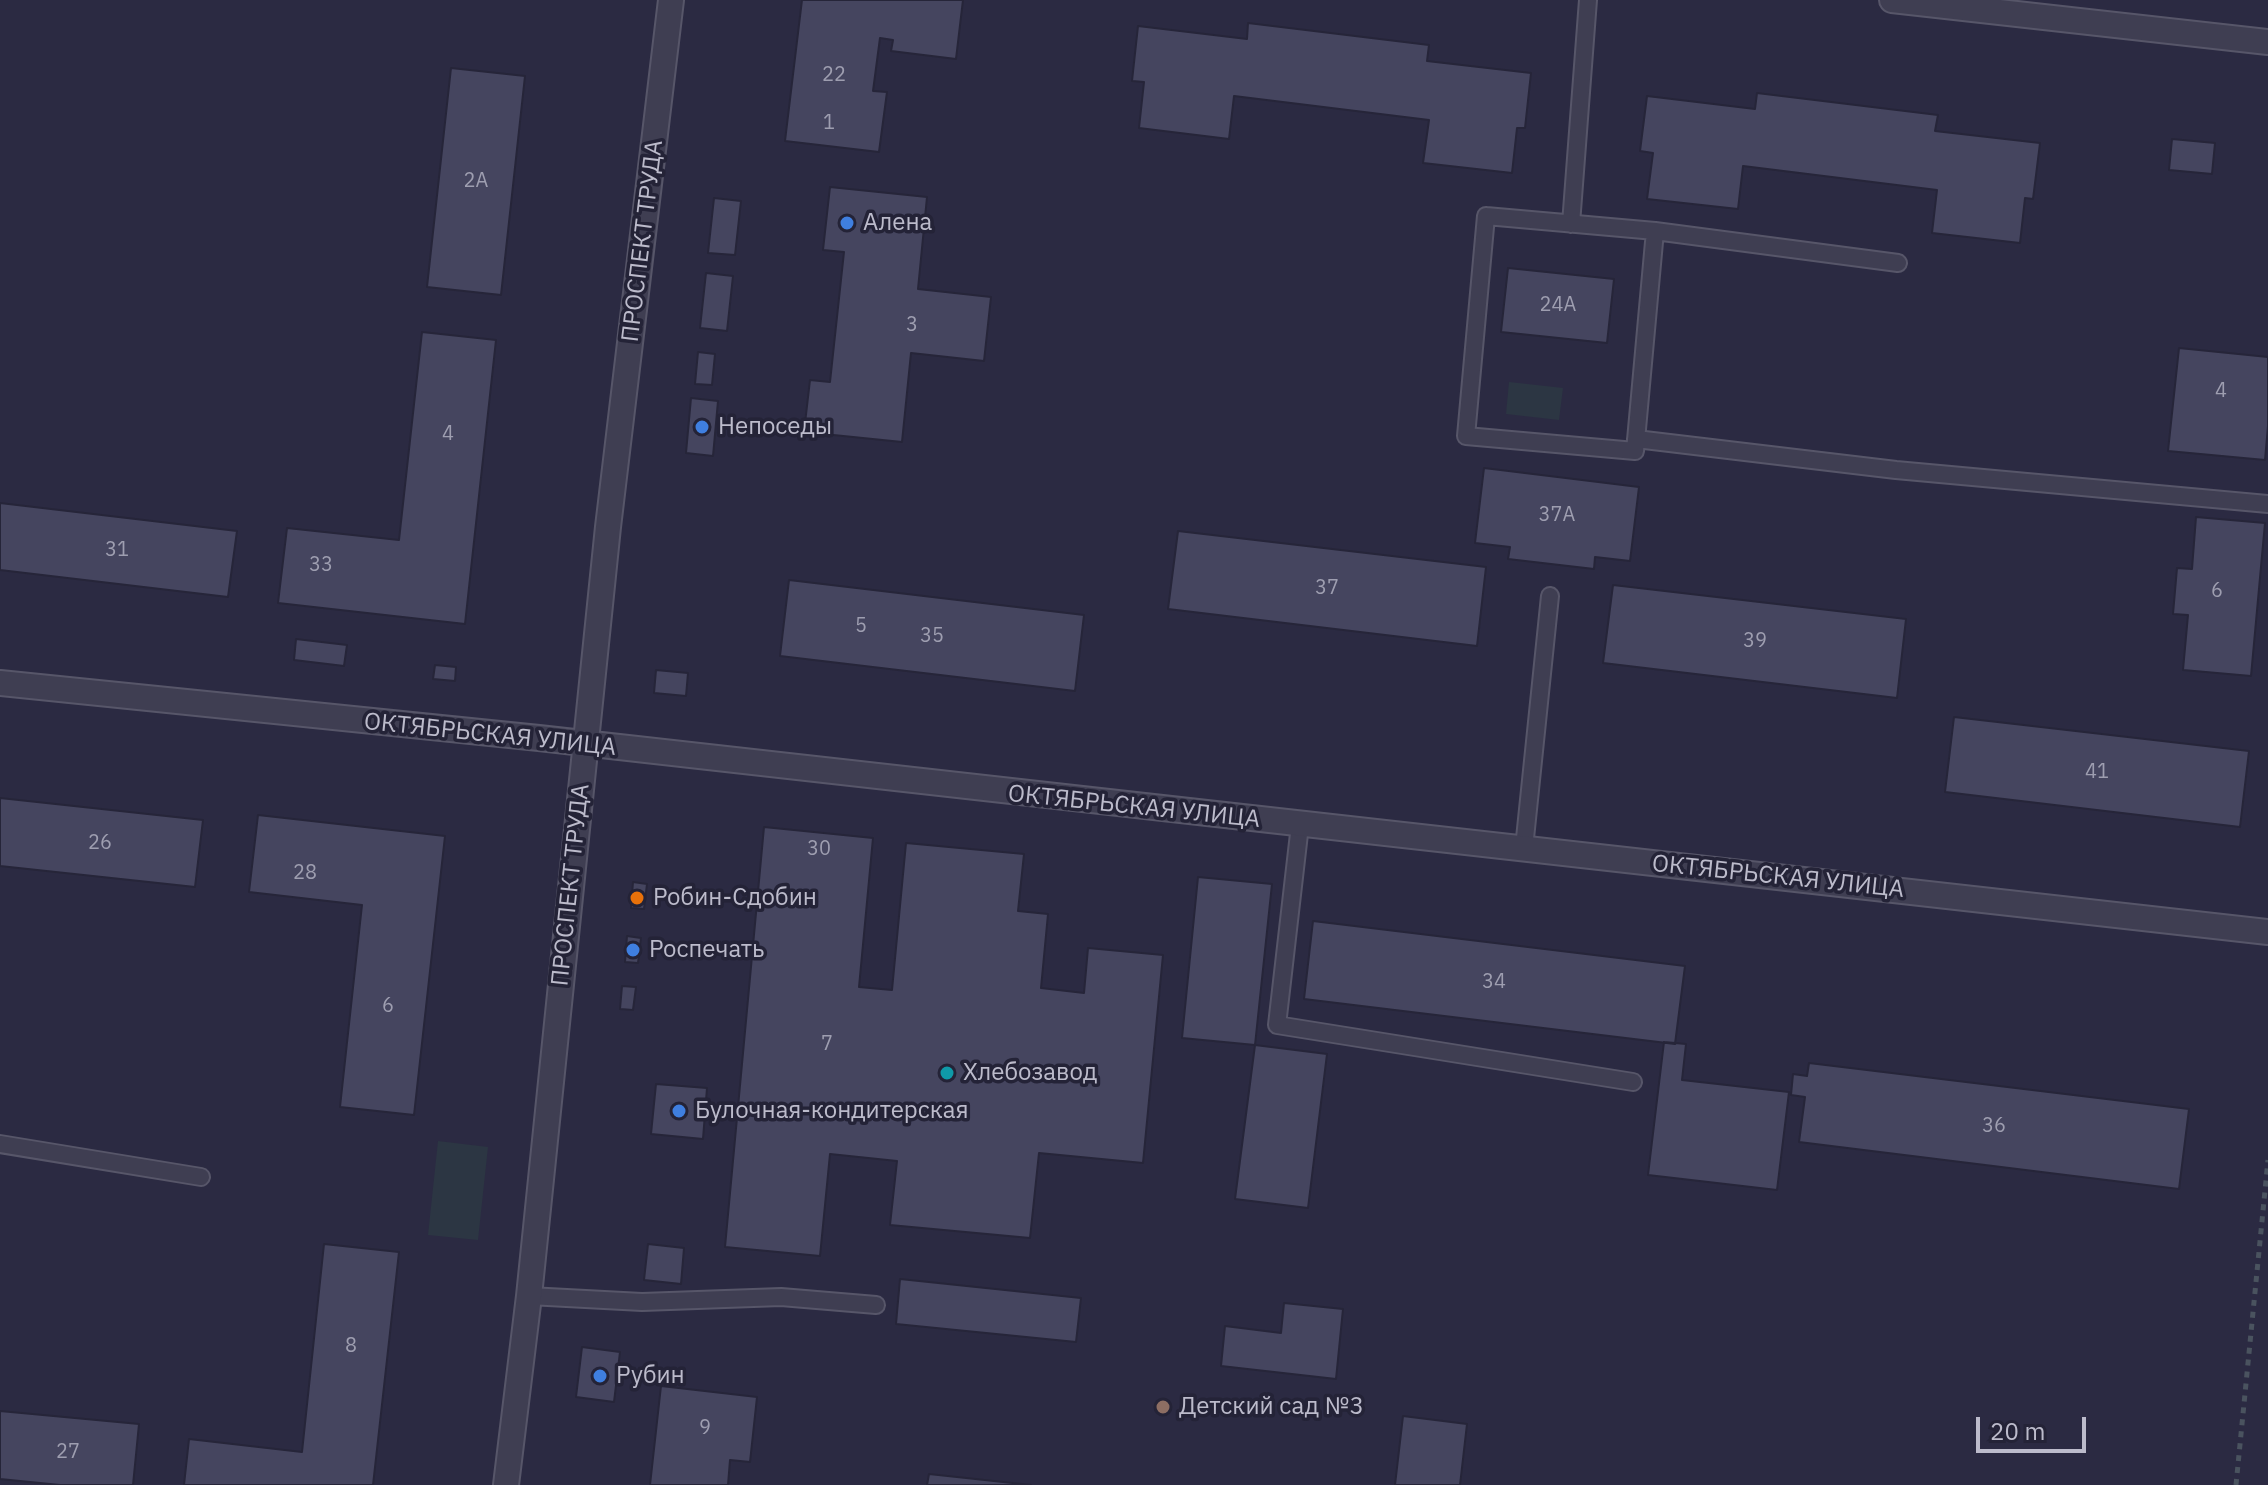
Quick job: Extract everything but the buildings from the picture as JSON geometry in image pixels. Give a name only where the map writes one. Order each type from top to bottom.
[{"type":"street","name":"ПРОСПЕКТ ТРУДА","points":[[506,1485],[529,1296],[608,527],[671,0]]},
{"type":"street","points":[[1892,0],[2268,42]]},
{"type":"street","name":"ОКТЯБРЬСКАЯ УЛИЦА","points":[[0,683],[585,744],[2268,932]]},
{"type":"lane","points":[[1571,224],[1588,0]]},
{"type":"lane","points":[[1655,231],[1635,451],[1466,436],[1486,216],[1655,231],[1898,263]]},
{"type":"lane","points":[[1636,439],[1896,470],[2268,504]]},
{"type":"lane","points":[[1524,848],[1550,596]]},
{"type":"lane","points":[[1300,825],[1277,1025],[1633,1082]]},
{"type":"lane","points":[[0,1144],[201,1177]]},
{"type":"lane","points":[[529,1296],[642,1302],[781,1297],[876,1305]]},
{"type":"path","points":[[2236,1485],[2268,1160]]},
{"type":"shaded area","points":[[1509,382],[1563,388],[1559,420],[1506,414]]},
{"type":"shaded area","points":[[438,1141],[488,1147],[478,1240],[428,1235]]},
{"type":"place","name":"Алена","points":[[847,223]]},
{"type":"place","name":"Непоседы","points":[[702,427]]},
{"type":"place","name":"Робин-Сдобин","points":[[637,898]]},
{"type":"place","name":"Роспечать","points":[[633,950]]},
{"type":"place","name":"Хлебозавод","points":[[947,1073]]},
{"type":"place","name":"Булочная-кондитерская","points":[[679,1111]]},
{"type":"place","name":"Рубин","points":[[600,1376]]},
{"type":"place","name":"Детский сад №3","points":[[1163,1407]]}]
